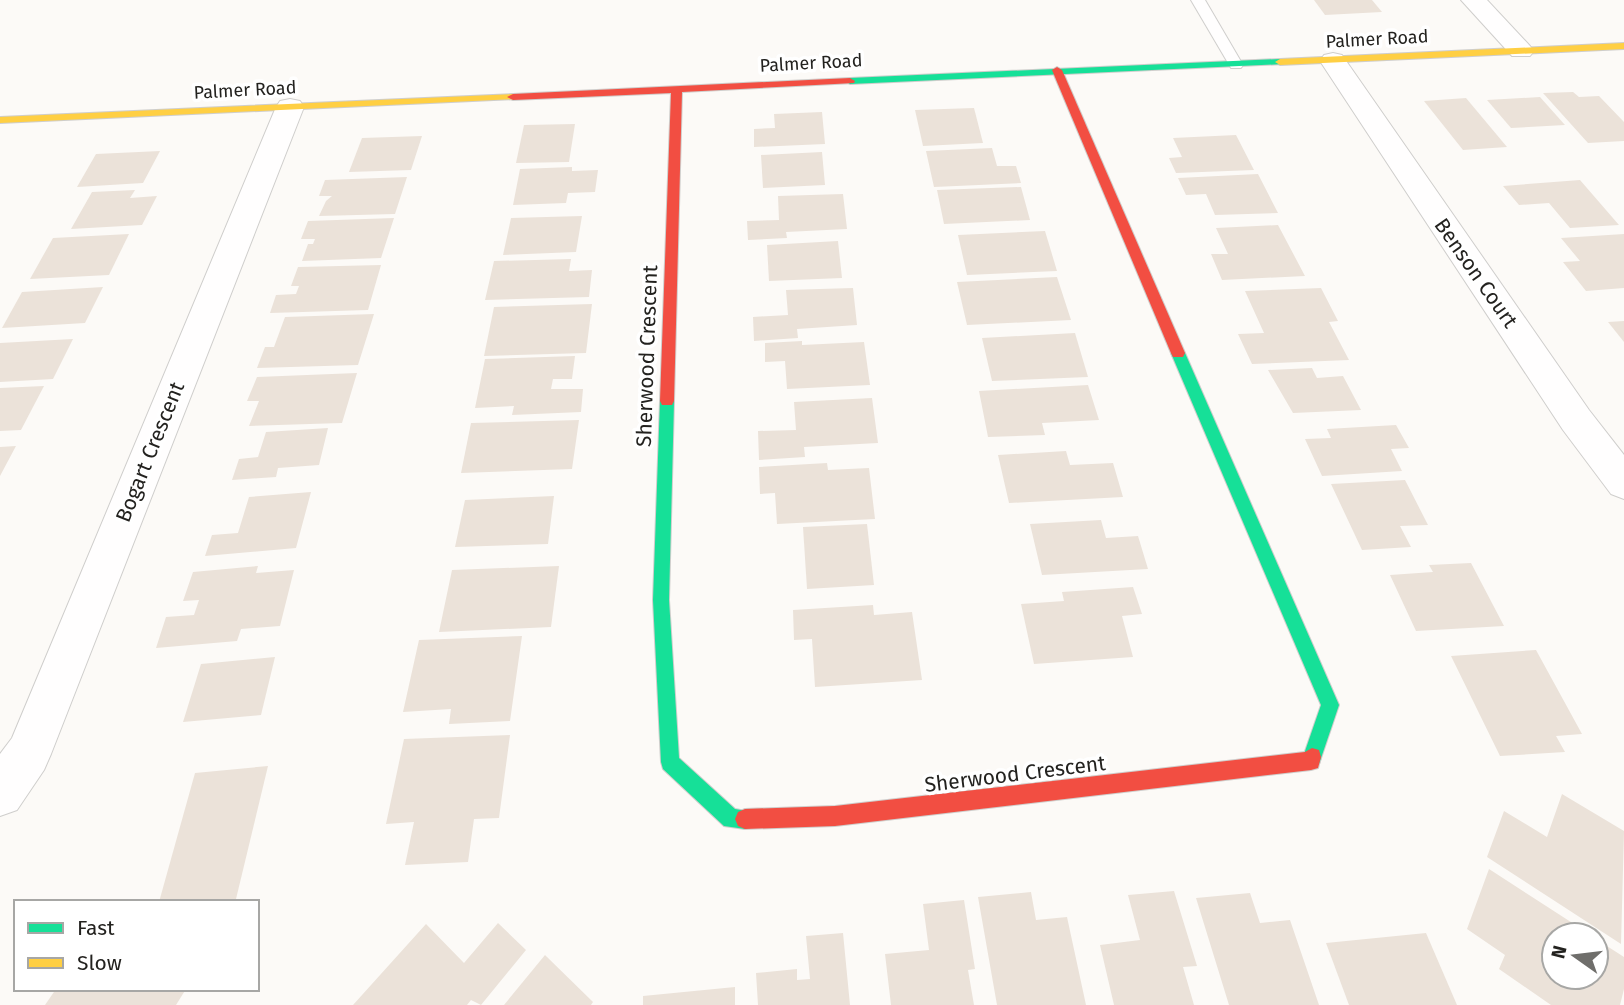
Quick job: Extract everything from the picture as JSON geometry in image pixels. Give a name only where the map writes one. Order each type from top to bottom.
[{"type":"street","points":[[1473,0],[1521,51]]},
{"type":"street","name":"Palmer Road","points":[[0,120],[1624,46]]},
{"type":"street","name":"Benson Court","points":[[1333,61],[1576,420],[1624,483]]},
{"type":"street","name":"Sherwood Crescent","points":[[677,89],[660,600],[670,762],[731,819],[835,816],[1311,761],[1330,705],[1058,70]]},
{"type":"street","name":"Bogart Crescent","points":[[0,793],[28,754],[290,107]]},
{"type":"lane","points":[[1198,0],[1236,65]]},
{"type":"building","points":[[1314,0],[1372,0],[1382,12],[1325,15]]},
{"type":"building","points":[[1573,92],[1579,97],[1599,96],[1624,122],[1624,141],[1588,143],[1543,93]]},
{"type":"building","points":[[1540,97],[1565,125],[1511,128],[1487,100]]},
{"type":"building","points":[[1466,98],[1507,147],[1463,150],[1424,101]]},
{"type":"building","points":[[974,108],[983,143],[923,146],[915,110]]},
{"type":"building","points":[[822,112],[825,144],[754,147],[754,129],[775,128],[774,114]]},
{"type":"building","points":[[575,124],[569,162],[516,163],[524,125]]},
{"type":"building","points":[[1236,135],[1254,170],[1176,173],[1169,158],[1182,157],[1173,138]]},
{"type":"building","points":[[422,136],[411,170],[349,172],[362,138]]},
{"type":"building","points":[[992,148],[997,166],[1016,166],[1021,183],[934,187],[926,151]]},
{"type":"building","points":[[160,151],[143,183],[77,187],[96,154]]},
{"type":"building","points":[[822,152],[825,185],[763,188],[761,155]]},
{"type":"building","points":[[572,167],[572,171],[598,170],[595,192],[568,193],[566,203],[513,205],[520,169]]},
{"type":"building","points":[[1258,174],[1278,213],[1215,215],[1206,194],[1186,195],[1178,178]]},
{"type":"building","points":[[407,177],[395,214],[319,216],[326,201],[332,196],[319,196],[325,180]]},
{"type":"building","points":[[1580,180],[1619,225],[1570,228],[1549,203],[1519,205],[1503,186]]},
{"type":"building","points":[[1021,187],[1030,220],[944,224],[937,190]]},
{"type":"building","points":[[135,190],[130,198],[157,196],[142,225],[71,229],[92,192]]},
{"type":"building","points":[[843,194],[847,229],[786,232],[787,238],[748,240],[747,221],[779,220],[778,196]]},
{"type":"building","points":[[582,216],[576,252],[503,255],[511,218]]},
{"type":"building","points":[[394,218],[381,258],[302,261],[308,244],[313,244],[315,239],[301,239],[308,221]]},
{"type":"building","points":[[1278,225],[1305,276],[1222,280],[1211,254],[1228,254],[1216,228]]},
{"type":"building","points":[[1045,231],[1057,271],[967,275],[958,235]]},
{"type":"building","points":[[129,234],[109,275],[30,279],[53,238]]},
{"type":"building","points":[[1624,234],[1624,288],[1586,291],[1563,262],[1580,261],[1561,238]]},
{"type":"building","points":[[838,241],[842,278],[769,281],[767,245]]},
{"type":"building","points":[[571,259],[569,271],[592,270],[589,297],[485,300],[494,261]]},
{"type":"building","points":[[381,265],[368,310],[270,313],[276,295],[296,294],[299,286],[291,286],[298,267]]},
{"type":"building","points":[[1057,277],[1071,320],[967,325],[957,282]]},
{"type":"building","points":[[103,287],[85,323],[2,328],[22,292]]},
{"type":"building","points":[[853,288],[857,325],[797,329],[798,338],[754,341],[753,317],[788,315],[786,290]]},
{"type":"building","points":[[1321,288],[1338,321],[1329,322],[1349,360],[1252,364],[1238,334],[1264,333],[1245,291]]},
{"type":"building","points":[[592,304],[586,353],[484,356],[494,307]]},
{"type":"building","points":[[374,314],[358,365],[257,368],[265,347],[274,347],[285,317]]},
{"type":"building","points":[[1624,321],[1624,342],[1608,322]]},
{"type":"building","points":[[1075,333],[1088,377],[992,381],[982,338]]},
{"type":"building","points":[[73,339],[53,379],[0,382],[0,343]]},
{"type":"building","points":[[802,341],[802,345],[864,342],[870,385],[787,389],[785,361],[765,362],[765,343]]},
{"type":"building","points":[[575,356],[572,379],[553,379],[551,389],[583,389],[581,412],[512,415],[514,406],[475,408],[485,359]]},
{"type":"building","points":[[1312,368],[1317,378],[1343,376],[1361,410],[1293,413],[1268,370]]},
{"type":"building","points":[[357,373],[342,423],[249,426],[259,401],[247,401],[257,377]]},
{"type":"building","points":[[1088,385],[1099,420],[1042,423],[1045,435],[988,437],[979,391]]},
{"type":"building","points":[[44,386],[21,430],[0,431],[0,388]]},
{"type":"building","points":[[872,398],[878,443],[804,447],[805,457],[759,460],[758,431],[796,430],[794,402]]},
{"type":"building","points":[[579,420],[572,469],[461,473],[471,423]]},
{"type":"building","points":[[1396,425],[1409,448],[1391,449],[1402,471],[1322,476],[1305,439],[1331,438],[1327,429]]},
{"type":"building","points":[[328,428],[319,465],[278,468],[276,477],[232,480],[239,459],[258,457],[266,432]]},
{"type":"building","points":[[16,446],[0,476],[0,447]]},
{"type":"building","points":[[1066,451],[1070,465],[1113,463],[1123,497],[1009,503],[998,455]]},
{"type":"building","points":[[827,463],[828,470],[869,468],[875,519],[777,524],[775,493],[760,494],[759,467]]},
{"type":"building","points":[[1405,480],[1428,525],[1400,526],[1411,547],[1362,550],[1331,484]]},
{"type":"building","points":[[311,492],[296,548],[205,556],[212,535],[238,533],[249,497]]},
{"type":"building","points":[[554,496],[548,544],[455,547],[465,500]]},
{"type":"building","points":[[1101,520],[1106,538],[1138,536],[1148,569],[1042,575],[1030,524]]},
{"type":"building","points":[[867,524],[874,585],[807,589],[803,527]]},
{"type":"building","points":[[1471,563],[1504,626],[1416,631],[1390,575],[1433,572],[1429,565]]},
{"type":"building","points":[[258,566],[256,573],[294,570],[280,626],[241,629],[237,641],[156,648],[166,617],[194,615],[199,600],[183,601],[193,572]]},
{"type":"building","points":[[559,566],[551,627],[439,632],[452,570]]},
{"type":"building","points":[[1133,587],[1142,614],[1122,616],[1133,657],[1034,664],[1021,604],[1064,601],[1062,592]]},
{"type":"building","points":[[873,605],[874,615],[912,612],[922,680],[815,687],[812,639],[794,640],[793,610]]},
{"type":"building","points":[[522,636],[510,721],[449,724],[451,709],[403,712],[419,640]]},
{"type":"building","points":[[1536,650],[1582,734],[1556,736],[1565,752],[1500,756],[1451,656]]},
{"type":"building","points":[[275,657],[261,715],[183,722],[201,664]]},
{"type":"building","points":[[510,735],[499,818],[474,819],[468,862],[405,865],[414,822],[386,824],[404,739]]},
{"type":"building","points":[[268,766],[236,899],[160,900],[195,773]]},
{"type":"building","points":[[1562,794],[1624,831],[1621,944],[1610,937],[1610,921],[1586,921],[1487,857],[1504,811],[1547,837]]},
{"type":"building","points":[[1489,869],[1569,921],[1540,921],[1540,991],[1610,991],[1610,948],[1624,957],[1624,989],[1620,1005],[1551,1005],[1499,969],[1505,955],[1467,929]]},
{"type":"building","points":[[1174,891],[1197,966],[1183,967],[1194,1005],[1114,1005],[1100,945],[1140,940],[1128,895]]},
{"type":"building","points":[[1031,892],[1036,920],[1067,917],[1086,1005],[997,1005],[978,897]]},
{"type":"building","points":[[1250,893],[1260,923],[1290,920],[1319,1005],[1229,1005],[1196,898]]},
{"type":"building","points":[[964,900],[975,969],[968,970],[974,1005],[891,1005],[885,954],[929,950],[923,904]]},
{"type":"building","points":[[498,923],[526,950],[481,1005],[471,1000],[467,1005],[353,1005],[426,924],[464,963]]},
{"type":"building","points":[[843,933],[850,1005],[758,1005],[756,973],[797,969],[797,980],[810,979],[806,936]]},
{"type":"building","points":[[1426,933],[1457,1005],[1349,1005],[1326,943]]},
{"type":"building","points":[[545,955],[593,1002],[591,1005],[504,1005]]},
{"type":"building","points":[[735,987],[735,1005],[643,1005],[643,996]]},
{"type":"building","points":[[55,991],[185,991],[176,1005],[45,1005]]},
{"type":"traffic: fast","points":[[850,81],[1280,62]]},
{"type":"traffic: fast","points":[[1178,353],[1330,705],[1312,757]]},
{"type":"traffic: fast","points":[[667,401],[661,600],[670,762],[731,819],[745,819]]},
{"type":"traffic: slow","points":[[1280,62],[1624,46]]},
{"type":"traffic: slow","points":[[0,120],[513,97]]},
{"type":"traffic: jam","points":[[1057,70],[1178,353]]},
{"type":"traffic: jam","points":[[513,97],[850,81]]},
{"type":"traffic: jam","points":[[667,401],[677,89]]},
{"type":"traffic: jam","points":[[745,819],[835,816],[1311,761],[1312,757]]}]
